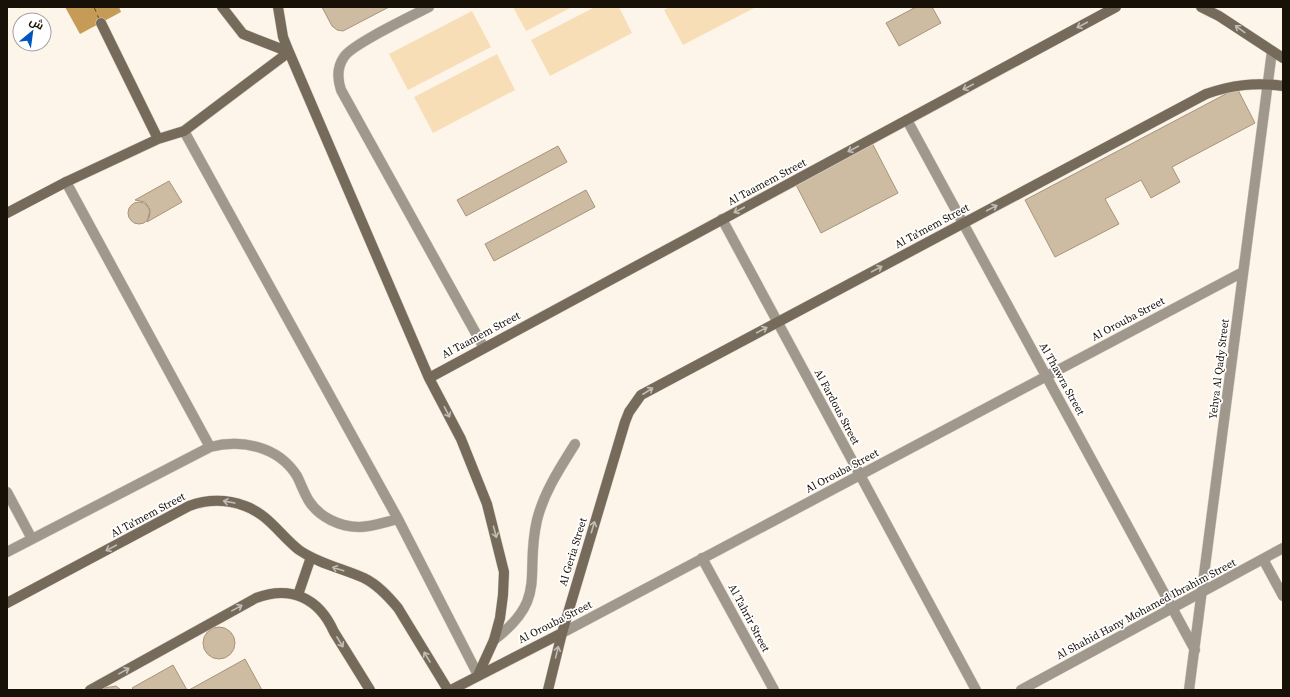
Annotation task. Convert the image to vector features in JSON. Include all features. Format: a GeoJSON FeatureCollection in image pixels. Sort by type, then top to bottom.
{"type":"FeatureCollection","features":[{"type":"Feature","properties":{"kind":"street"},"geometry":{"type":"LineString","coordinates":[[222,7],[243,34],[289,52]]}},
{"type":"Feature","properties":{"kind":"street"},"geometry":{"type":"LineString","coordinates":[[278,7],[283,36],[289,52],[429,378],[461,439],[475,471],[496,538],[504,572],[500,618],[494,640],[478,675]]}},
{"type":"Feature","properties":{"kind":"street"},"geometry":{"type":"LineString","coordinates":[[429,7],[350,50],[339,66],[338,82],[341,90],[484,348]]}},
{"type":"Feature","properties":{"kind":"street","name":"Al Taamem Street"},"geometry":{"type":"LineString","coordinates":[[429,378],[1116,7]]}},
{"type":"Feature","properties":{"kind":"street"},"geometry":{"type":"LineString","coordinates":[[1201,7],[1219,16],[1283,58]]}},
{"type":"Feature","properties":{"kind":"street"},"geometry":{"type":"LineString","coordinates":[[101,23],[158,139]]}},
{"type":"Feature","properties":{"kind":"street","name":"Yehya Al Qady Street"},"geometry":{"type":"LineString","coordinates":[[1190,690],[1272,51]]}},
{"type":"Feature","properties":{"kind":"street"},"geometry":{"type":"LineString","coordinates":[[7,213],[66,182],[158,139],[184,131],[289,52]]}},
{"type":"Feature","properties":{"kind":"street","name":"Al Ta'mem Street"},"geometry":{"type":"LineString","coordinates":[[625,422],[634,403],[650,389],[1206,94],[1236,85],[1267,84],[1283,86]]}},
{"type":"Feature","properties":{"kind":"street","name":"Al Thawra Street"},"geometry":{"type":"LineString","coordinates":[[907,120],[1195,650]]}},
{"type":"Feature","properties":{"kind":"street"},"geometry":{"type":"LineString","coordinates":[[184,131],[398,519],[478,675]]}},
{"type":"Feature","properties":{"kind":"street"},"geometry":{"type":"LineString","coordinates":[[66,182],[210,447]]}},
{"type":"Feature","properties":{"kind":"street","name":"Al Fardous Street"},"geometry":{"type":"LineString","coordinates":[[722,219],[976,690]]}},
{"type":"Feature","properties":{"kind":"street","name":"Al Orouba Street"},"geometry":{"type":"LineString","coordinates":[[451,690],[562,633],[1243,272]]}},
{"type":"Feature","properties":{"kind":"street","name":"Al Geria Street"},"geometry":{"type":"LineString","coordinates":[[548,690],[562,633],[625,422]]}},
{"type":"Feature","properties":{"kind":"street"},"geometry":{"type":"LineString","coordinates":[[7,552],[210,447],[226,443],[242,443],[258,446],[273,453],[286,463],[296,476],[310,502],[331,521],[358,527],[372,526],[398,519]]}},
{"type":"Feature","properties":{"kind":"street"},"geometry":{"type":"LineString","coordinates":[[494,640],[512,626],[526,606],[533,582],[533,546],[540,510],[549,488],[575,444]]}},
{"type":"Feature","properties":{"kind":"street"},"geometry":{"type":"LineString","coordinates":[[7,492],[32,539]]}},
{"type":"Feature","properties":{"kind":"street","name":"Al Ta'mem Street"},"geometry":{"type":"LineString","coordinates":[[7,603],[189,506],[202,501],[217,500],[232,502],[246,506],[259,513],[290,543],[311,557],[324,564],[364,579],[388,596],[398,608],[448,690]]}},
{"type":"Feature","properties":{"kind":"street","name":"Al Shahid Hany Mohamed Ibrahim Street"},"geometry":{"type":"LineString","coordinates":[[1021,690],[1283,548]]}},
{"type":"Feature","properties":{"kind":"street"},"geometry":{"type":"LineString","coordinates":[[298,595],[311,557]]}},
{"type":"Feature","properties":{"kind":"street","name":"Al Tahrir Street"},"geometry":{"type":"LineString","coordinates":[[702,558],[774,690]]}},
{"type":"Feature","properties":{"kind":"street"},"geometry":{"type":"LineString","coordinates":[[1263,559],[1283,596]]}},
{"type":"Feature","properties":{"kind":"street"},"geometry":{"type":"LineString","coordinates":[[90,690],[256,598],[277,592],[298,595],[317,605],[324,613],[370,690]]}},
{"type":"Feature","properties":{"kind":"shaded area"},"geometry":{"type":"Polygon","coordinates":[[[65,7],[119,7],[121,12],[80,34],[65,7]]]}},
{"type":"Feature","properties":{"kind":"shaded area"},"geometry":{"type":"Polygon","coordinates":[[[513,7],[572,7],[526,31],[513,7]]]}},
{"type":"Feature","properties":{"kind":"shaded area"},"geometry":{"type":"Polygon","coordinates":[[[595,7],[619,7],[632,33],[550,76],[531,40],[595,7]]]}},
{"type":"Feature","properties":{"kind":"shaded area"},"geometry":{"type":"Polygon","coordinates":[[[669,7],[756,7],[683,45],[664,10],[669,7]]]}},
{"type":"Feature","properties":{"kind":"shaded area"},"geometry":{"type":"Polygon","coordinates":[[[472,11],[491,47],[408,90],[389,54],[472,11]]]}},
{"type":"Feature","properties":{"kind":"shaded area"},"geometry":{"type":"Polygon","coordinates":[[[497,54],[515,90],[433,133],[414,97],[497,54]]]}},
{"type":"Feature","properties":{"kind":"building"},"geometry":{"type":"Polygon","coordinates":[[[322,7],[389,7],[343,31],[337,30],[332,26],[322,7]]]}},
{"type":"Feature","properties":{"kind":"building"},"geometry":{"type":"Polygon","coordinates":[[[916,7],[932,7],[941,23],[899,46],[886,23],[916,7]]]}},
{"type":"Feature","properties":{"kind":"building"},"geometry":{"type":"Polygon","coordinates":[[[1237,88],[1255,123],[1172,167],[1180,182],[1151,198],[1141,180],[1105,199],[1119,224],[1055,257],[1025,200],[1237,88]]]}},
{"type":"Feature","properties":{"kind":"building"},"geometry":{"type":"Polygon","coordinates":[[[871,141],[898,193],[821,233],[794,181],[871,141]]]}},
{"type":"Feature","properties":{"kind":"building"},"geometry":{"type":"Polygon","coordinates":[[[558,146],[567,162],[466,216],[457,200],[558,146]]]}},
{"type":"Feature","properties":{"kind":"building"},"geometry":{"type":"Polygon","coordinates":[[[169,181],[182,202],[147,222],[150,210],[145,202],[135,200],[169,181]]]}},
{"type":"Feature","properties":{"kind":"building"},"geometry":{"type":"Polygon","coordinates":[[[586,190],[595,207],[494,261],[485,244],[586,190]]]}},
{"type":"Feature","properties":{"kind":"building"},"geometry":{"type":"Polygon","coordinates":[[[139,202],[147,205],[150,213],[147,221],[139,224],[131,221],[128,213],[131,205],[139,202]]]}},
{"type":"Feature","properties":{"kind":"building"},"geometry":{"type":"Polygon","coordinates":[[[219,627],[228,630],[232,634],[235,643],[232,652],[228,656],[219,659],[210,656],[206,652],[203,643],[206,634],[210,630],[219,627]]]}},
{"type":"Feature","properties":{"kind":"building"},"geometry":{"type":"Polygon","coordinates":[[[245,659],[262,690],[189,690],[245,659]]]}},
{"type":"Feature","properties":{"kind":"building"},"geometry":{"type":"Polygon","coordinates":[[[173,665],[187,690],[134,690],[132,688],[173,665]]]}},
{"type":"Feature","properties":{"kind":"building"},"geometry":{"type":"Polygon","coordinates":[[[116,686],[121,690],[102,690],[104,688],[116,686]]]}},
{"type":"Feature","properties":{"kind":"ferry route"},"geometry":{"type":"LineString","coordinates":[[94,7],[99,19]]}}]}
